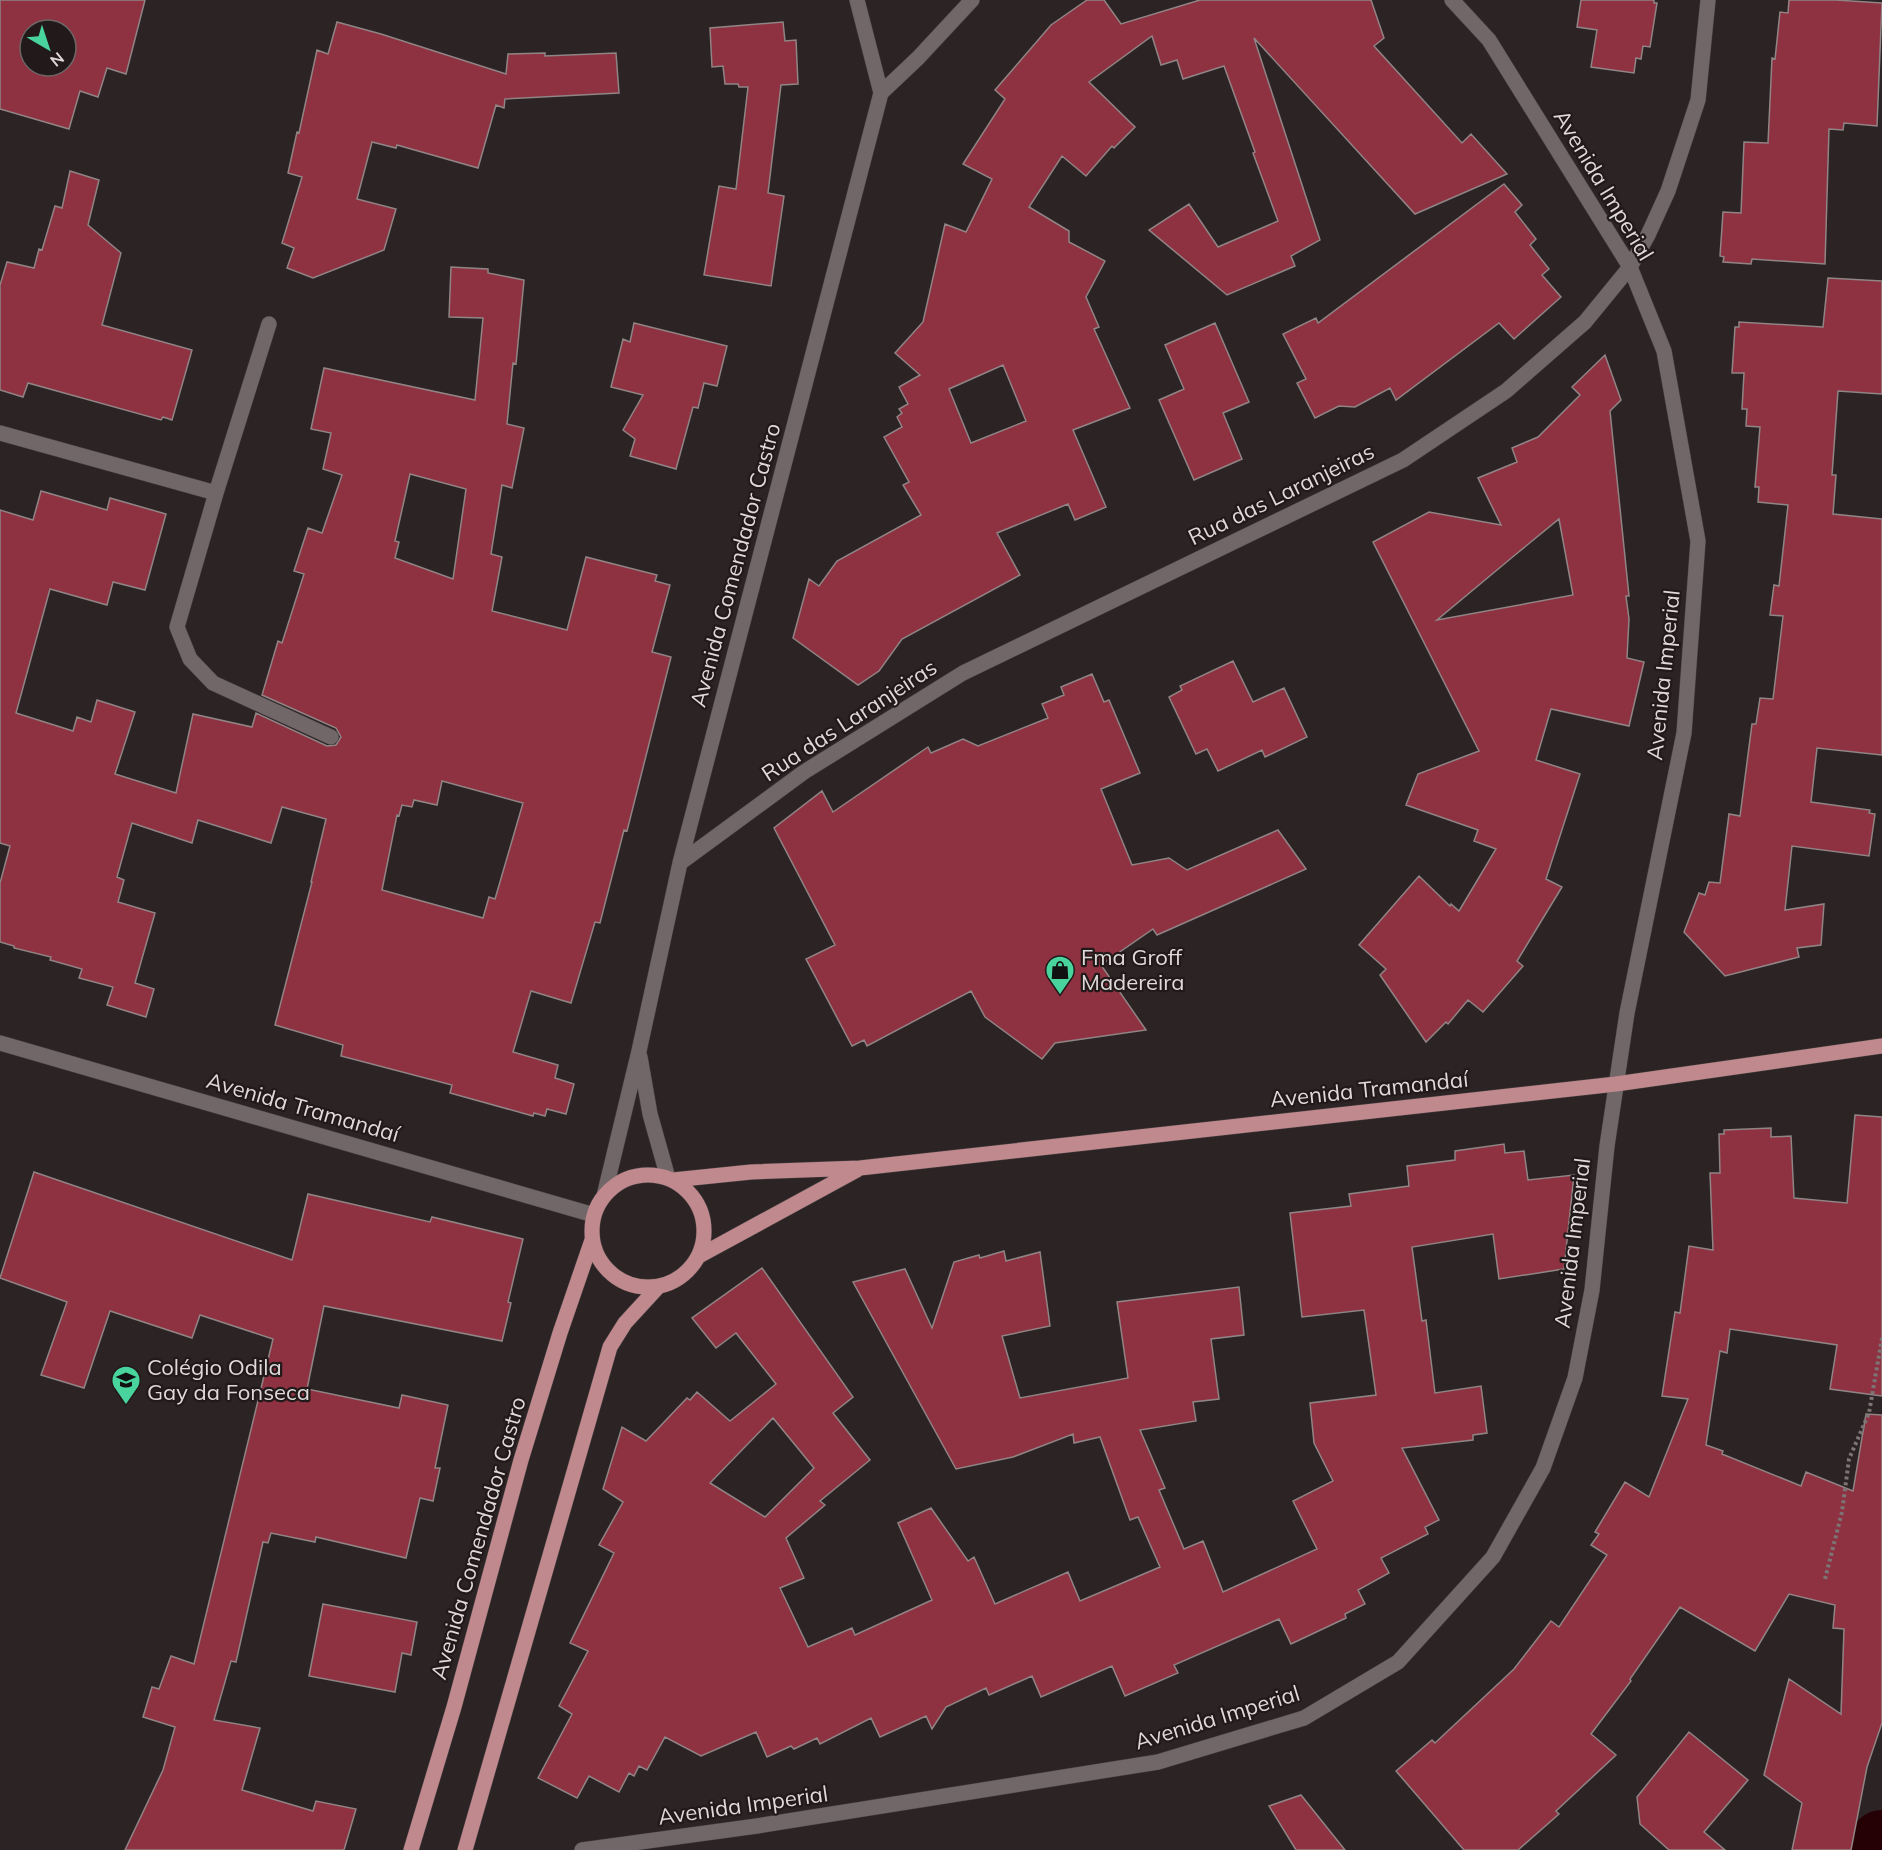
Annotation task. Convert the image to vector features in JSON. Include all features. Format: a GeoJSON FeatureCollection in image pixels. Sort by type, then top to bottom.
{"type":"FeatureCollection","features":[{"type":"Feature","properties":{"kind":"main road","name":"Avenida Tramandaí"},"geometry":{"type":"LineString","coordinates":[[670,1179],[751,1172],[860,1168],[1616,1084],[1882,1046]]}},
{"type":"Feature","properties":{"kind":"main road","name":"Avenida Tramandaí"},"geometry":{"type":"LineString","coordinates":[[699,1256],[860,1168]]}},
{"type":"Feature","properties":{"kind":"main road"},"geometry":{"type":"LineString","coordinates":[[650,1174],[670,1179],[691,1193],[702,1213],[705,1235],[699,1256],[688,1270],[675,1280],[659,1286],[637,1286],[616,1277],[600,1261],[592,1240],[594,1215],[604,1196],[617,1184],[633,1176],[650,1174]]}},
{"type":"Feature","properties":{"kind":"main road","name":"Avenida Comendador Castro"},"geometry":{"type":"LineString","coordinates":[[411,1850],[454,1707],[520,1460],[592,1240]]}},
{"type":"Feature","properties":{"kind":"main road"},"geometry":{"type":"LineString","coordinates":[[465,1850],[610,1347],[625,1323],[659,1286]]}},
{"type":"Feature","properties":{"kind":"street","name":"Avenida Comendador Castro"},"geometry":{"type":"LineString","coordinates":[[604,1196],[681,863],[882,93],[857,0]]}},
{"type":"Feature","properties":{"kind":"street"},"geometry":{"type":"LineString","coordinates":[[882,93],[972,0]]}},
{"type":"Feature","properties":{"kind":"street","name":"Avenida Imperial"},"geometry":{"type":"LineString","coordinates":[[582,1850],[757,1826],[1158,1762],[1304,1718],[1398,1662],[1493,1557],[1543,1468],[1575,1378],[1592,1290],[1606,1146],[1627,1013],[1684,733],[1698,541],[1664,351],[1630,267],[1489,40],[1452,0]]}},
{"type":"Feature","properties":{"kind":"street","name":"Rua das Laranjeiras"},"geometry":{"type":"LineString","coordinates":[[681,863],[804,772],[963,673],[1403,460],[1506,391],[1585,322],[1630,267],[1648,235],[1668,191],[1698,100],[1708,0]]}},
{"type":"Feature","properties":{"kind":"street"},"geometry":{"type":"LineString","coordinates":[[268,324],[177,627],[190,659],[213,683],[331,737]]}},
{"type":"Feature","properties":{"kind":"street"},"geometry":{"type":"LineString","coordinates":[[0,433],[216,493]]}},
{"type":"Feature","properties":{"kind":"street","name":"Avenida Tramandaí"},"geometry":{"type":"LineString","coordinates":[[0,1043],[594,1215]]}},
{"type":"Feature","properties":{"kind":"street","name":"Avenida Comendador Castro"},"geometry":{"type":"LineString","coordinates":[[639,1051],[650,1114],[670,1179]]}},
{"type":"Feature","properties":{"kind":"path"},"geometry":{"type":"LineString","coordinates":[[1826,1579],[1842,1512],[1849,1459],[1869,1413],[1882,1338]]}},
{"type":"Feature","properties":{"kind":"building"},"geometry":{"type":"Polygon","coordinates":[[[0,0],[145,0],[126,74],[107,68],[98,97],[80,91],[69,129],[0,109],[0,0]]]}},
{"type":"Feature","properties":{"kind":"building"},"geometry":{"type":"Polygon","coordinates":[[[1087,0],[1104,0],[1121,24],[1200,0],[1371,0],[1384,38],[1374,46],[1462,143],[1471,134],[1507,174],[1415,214],[1254,38],[1320,240],[1291,256],[1295,266],[1227,295],[1149,230],[1189,204],[1218,247],[1278,221],[1224,66],[1183,79],[1177,60],[1161,65],[1152,36],[1089,82],[1135,127],[1114,148],[1112,146],[1086,176],[1062,156],[1029,207],[1069,231],[1069,242],[1105,261],[1086,297],[1099,327],[1094,329],[1130,408],[1073,430],[1106,507],[1075,520],[1068,504],[997,533],[1020,575],[902,639],[879,671],[858,685],[793,638],[809,579],[819,586],[837,561],[921,515],[903,485],[909,482],[884,437],[902,427],[897,417],[902,413],[899,409],[908,404],[899,387],[920,375],[895,353],[923,322],[945,224],[966,232],[992,179],[963,164],[1005,99],[995,90],[1051,25],[1087,0]],[[1003,365],[949,389],[971,443],[1026,421],[1003,365]]]}},
{"type":"Feature","properties":{"kind":"building"},"geometry":{"type":"Polygon","coordinates":[[[1581,0],[1654,0],[1654,3],[1657,3],[1650,47],[1643,46],[1641,59],[1636,58],[1634,73],[1591,67],[1597,30],[1577,27],[1581,0]]]}},
{"type":"Feature","properties":{"kind":"building"},"geometry":{"type":"Polygon","coordinates":[[[1789,0],[1882,3],[1877,126],[1844,123],[1843,130],[1829,129],[1825,264],[1752,259],[1751,264],[1723,262],[1724,257],[1720,256],[1723,212],[1741,213],[1744,142],[1768,143],[1772,58],[1775,59],[1780,12],[1788,13],[1789,0]]]}},
{"type":"Feature","properties":{"kind":"building"},"geometry":{"type":"Polygon","coordinates":[[[337,22],[506,74],[508,54],[545,53],[545,56],[616,53],[619,93],[505,99],[504,108],[496,105],[478,168],[397,145],[396,148],[372,142],[357,199],[396,209],[384,250],[313,278],[287,268],[294,248],[282,243],[302,177],[288,173],[317,50],[328,54],[337,22]]]}},
{"type":"Feature","properties":{"kind":"building"},"geometry":{"type":"Polygon","coordinates":[[[783,22],[785,41],[796,40],[798,84],[781,85],[768,193],[784,196],[771,286],[704,275],[719,186],[736,189],[748,87],[725,84],[723,66],[712,67],[710,28],[783,22]]]}},
{"type":"Feature","properties":{"kind":"building"},"geometry":{"type":"Polygon","coordinates":[[[70,171],[99,180],[88,225],[121,253],[102,325],[192,350],[172,420],[163,417],[161,420],[28,383],[23,397],[0,390],[0,285],[7,262],[34,268],[39,249],[42,250],[55,206],[62,208],[70,171]]]}},
{"type":"Feature","properties":{"kind":"building"},"geometry":{"type":"Polygon","coordinates":[[[1504,184],[1522,205],[1515,212],[1536,239],[1530,245],[1549,269],[1542,275],[1561,297],[1514,339],[1499,323],[1396,400],[1390,388],[1355,407],[1339,406],[1315,418],[1297,383],[1306,379],[1283,334],[1316,318],[1318,323],[1504,184]]]}},
{"type":"Feature","properties":{"kind":"building"},"geometry":{"type":"Polygon","coordinates":[[[451,267],[488,269],[488,273],[524,280],[516,364],[513,363],[507,424],[524,428],[512,488],[502,485],[491,554],[502,557],[492,611],[567,630],[586,557],[657,575],[655,581],[670,585],[652,652],[671,657],[627,831],[624,830],[600,923],[595,922],[571,1003],[531,991],[513,1052],[558,1065],[555,1078],[574,1084],[566,1114],[547,1109],[545,1116],[534,1113],[533,1116],[450,1093],[452,1085],[341,1056],[343,1045],[275,1025],[326,819],[282,807],[271,843],[198,820],[192,843],[132,823],[117,877],[124,880],[118,902],[155,913],[135,983],[154,989],[146,1017],[107,1005],[113,987],[79,978],[82,969],[0,942],[0,883],[10,846],[0,843],[0,510],[33,520],[41,491],[107,510],[110,498],[166,514],[145,590],[113,582],[107,605],[50,589],[16,713],[73,731],[77,717],[91,722],[97,700],[135,712],[115,774],[176,793],[193,714],[252,727],[256,713],[327,746],[336,745],[341,737],[336,728],[262,695],[278,641],[282,643],[304,574],[294,571],[308,528],[322,533],[342,475],[323,469],[331,433],[311,429],[324,368],[475,400],[483,318],[449,317],[451,267]],[[410,474],[395,541],[399,542],[395,558],[453,579],[466,489],[410,474]],[[442,781],[437,805],[414,800],[412,807],[402,805],[399,816],[397,815],[382,890],[483,918],[489,897],[495,899],[523,803],[442,781]]]}},
{"type":"Feature","properties":{"kind":"building"},"geometry":{"type":"Polygon","coordinates":[[[1828,278],[1882,281],[1882,394],[1838,391],[1832,475],[1836,475],[1833,514],[1882,519],[1882,755],[1817,748],[1811,802],[1870,810],[1869,813],[1875,814],[1869,856],[1792,846],[1785,910],[1824,904],[1821,945],[1797,948],[1799,957],[1725,976],[1684,932],[1699,893],[1705,895],[1709,882],[1720,883],[1729,814],[1740,816],[1752,724],[1756,724],[1760,698],[1773,699],[1783,616],[1770,615],[1774,585],[1779,586],[1788,505],[1758,502],[1759,487],[1755,487],[1760,427],[1746,426],[1747,409],[1742,409],[1744,373],[1732,373],[1735,327],[1739,327],[1739,322],[1823,327],[1828,278]]]}},
{"type":"Feature","properties":{"kind":"building"},"geometry":{"type":"Polygon","coordinates":[[[634,323],[727,346],[717,386],[704,383],[698,408],[693,407],[676,469],[630,456],[635,439],[623,430],[643,395],[611,387],[623,339],[630,342],[634,323]]]}},
{"type":"Feature","properties":{"kind":"building"},"geometry":{"type":"Polygon","coordinates":[[[1215,323],[1249,402],[1223,413],[1242,459],[1194,480],[1159,400],[1184,389],[1165,345],[1215,323]]]}},
{"type":"Feature","properties":{"kind":"building"},"geometry":{"type":"Polygon","coordinates":[[[1605,355],[1621,400],[1610,411],[1629,596],[1626,596],[1629,619],[1627,658],[1644,662],[1629,726],[1551,709],[1536,760],[1580,774],[1546,879],[1562,887],[1517,961],[1523,966],[1483,1012],[1468,1000],[1448,1024],[1446,1022],[1426,1042],[1380,975],[1386,969],[1359,945],[1419,876],[1450,906],[1451,904],[1459,911],[1496,849],[1474,841],[1478,830],[1406,805],[1418,774],[1479,751],[1373,542],[1429,512],[1501,525],[1478,478],[1517,462],[1512,448],[1538,437],[1580,395],[1572,387],[1605,355]],[[1559,519],[1437,620],[1573,595],[1559,519]]]}},
{"type":"Feature","properties":{"kind":"building"},"geometry":{"type":"Polygon","coordinates":[[[1233,661],[1253,702],[1284,688],[1307,737],[1265,757],[1262,750],[1218,771],[1207,749],[1196,754],[1169,697],[1182,690],[1180,686],[1233,661]]]}},
{"type":"Feature","properties":{"kind":"building"},"geometry":{"type":"Polygon","coordinates":[[[1092,674],[1104,702],[1109,700],[1140,773],[1101,789],[1132,865],[1169,858],[1187,870],[1278,830],[1306,869],[1157,935],[1153,929],[1101,965],[1146,1030],[1055,1043],[1042,1059],[985,1017],[971,991],[867,1046],[864,1040],[852,1046],[806,959],[835,945],[774,828],[822,791],[833,812],[928,747],[931,753],[963,739],[978,746],[1048,718],[1042,704],[1064,695],[1061,687],[1092,674]]]}},
{"type":"Feature","properties":{"kind":"building"},"geometry":{"type":"Polygon","coordinates":[[[1855,1115],[1882,1117],[1882,1396],[1830,1389],[1837,1345],[1730,1329],[1727,1353],[1720,1351],[1706,1445],[1723,1451],[1722,1454],[1801,1486],[1806,1472],[1853,1491],[1866,1414],[1882,1415],[1882,1723],[1867,1767],[1851,1850],[1792,1850],[1802,1803],[1764,1775],[1789,1679],[1841,1714],[1844,1629],[1833,1628],[1835,1605],[1789,1594],[1755,1651],[1680,1607],[1630,1679],[1631,1681],[1591,1734],[1616,1755],[1556,1811],[1559,1814],[1518,1850],[1464,1850],[1396,1771],[1432,1740],[1435,1743],[1514,1669],[1551,1621],[1559,1627],[1607,1555],[1591,1545],[1599,1534],[1595,1532],[1625,1482],[1649,1497],[1688,1399],[1662,1396],[1675,1312],[1680,1313],[1689,1246],[1713,1250],[1710,1173],[1720,1173],[1719,1134],[1724,1134],[1724,1130],[1771,1128],[1771,1137],[1791,1136],[1794,1198],[1847,1203],[1855,1115]]]}},
{"type":"Feature","properties":{"kind":"building"},"geometry":{"type":"Polygon","coordinates":[[[1504,1144],[1505,1153],[1524,1151],[1528,1180],[1574,1175],[1564,1269],[1499,1279],[1493,1234],[1412,1247],[1422,1321],[1426,1320],[1435,1393],[1481,1386],[1487,1433],[1473,1435],[1473,1440],[1402,1448],[1439,1520],[1425,1527],[1428,1534],[1381,1558],[1389,1573],[1358,1590],[1365,1604],[1345,1614],[1346,1618],[1291,1644],[1279,1619],[1174,1665],[1178,1673],[1125,1696],[1112,1666],[1041,1697],[1032,1676],[989,1695],[986,1688],[946,1707],[932,1729],[926,1716],[880,1737],[871,1718],[820,1744],[817,1738],[794,1749],[791,1746],[767,1757],[756,1732],[701,1756],[665,1737],[647,1770],[639,1766],[634,1776],[629,1773],[619,1792],[589,1776],[577,1798],[538,1778],[572,1714],[559,1706],[588,1651],[570,1643],[614,1553],[599,1545],[623,1502],[603,1489],[622,1427],[646,1441],[687,1398],[690,1400],[697,1392],[730,1421],[776,1384],[736,1333],[716,1348],[692,1318],[762,1268],[853,1397],[833,1413],[870,1460],[820,1501],[825,1505],[786,1538],[804,1578],[780,1588],[808,1647],[852,1628],[855,1635],[932,1600],[898,1523],[931,1508],[968,1561],[974,1557],[995,1604],[1068,1572],[1080,1601],[1160,1567],[1138,1517],[1130,1520],[1100,1437],[1074,1443],[1073,1434],[1013,1457],[956,1469],[853,1282],[905,1269],[932,1328],[954,1262],[1004,1251],[1006,1261],[1040,1252],[1050,1326],[1002,1336],[1020,1398],[1128,1378],[1117,1302],[1239,1287],[1244,1335],[1211,1339],[1219,1399],[1193,1402],[1196,1421],[1140,1430],[1165,1488],[1159,1490],[1184,1549],[1203,1541],[1223,1592],[1317,1549],[1293,1501],[1333,1481],[1314,1443],[1310,1403],[1376,1395],[1364,1310],[1302,1317],[1290,1213],[1351,1206],[1349,1194],[1409,1186],[1407,1166],[1455,1160],[1455,1151],[1504,1144]],[[773,1418],[710,1483],[765,1517],[814,1468],[773,1418]]]}},
{"type":"Feature","properties":{"kind":"building"},"geometry":{"type":"Polygon","coordinates":[[[34,1172],[292,1260],[308,1194],[430,1222],[432,1217],[523,1239],[508,1302],[511,1303],[502,1341],[324,1306],[307,1389],[399,1408],[402,1395],[448,1405],[435,1468],[440,1468],[433,1501],[420,1498],[406,1558],[316,1537],[315,1542],[271,1533],[268,1543],[263,1542],[236,1662],[231,1661],[214,1720],[260,1728],[242,1790],[313,1811],[316,1801],[356,1809],[344,1850],[125,1850],[163,1770],[175,1727],[143,1717],[152,1687],[159,1689],[171,1656],[194,1664],[273,1339],[200,1315],[192,1338],[110,1311],[84,1388],[41,1375],[67,1302],[0,1278],[34,1172]]]}},
{"type":"Feature","properties":{"kind":"building"},"geometry":{"type":"Polygon","coordinates":[[[323,1604],[417,1622],[411,1655],[402,1653],[395,1692],[309,1676],[323,1604]]]}},
{"type":"Feature","properties":{"kind":"building"},"geometry":{"type":"Polygon","coordinates":[[[1689,1732],[1748,1780],[1704,1832],[1725,1850],[1669,1850],[1640,1824],[1637,1797],[1689,1732]]]}},
{"type":"Feature","properties":{"kind":"building"},"geometry":{"type":"Polygon","coordinates":[[[1301,1795],[1345,1850],[1296,1850],[1269,1806],[1301,1795]]]}},
{"type":"Feature","properties":{"kind":"waterway"},"geometry":{"type":"LineString","coordinates":[[1879,1850],[1882,1843]]}},
{"type":"Feature","properties":{"kind":"place","name":"Fma Groff Madereira"},"geometry":{"type":"Point","coordinates":[1060,996]}},
{"type":"Feature","properties":{"kind":"place","name":"Colégio Odila Gay da Fonseca"},"geometry":{"type":"Point","coordinates":[126,1406]}}]}
